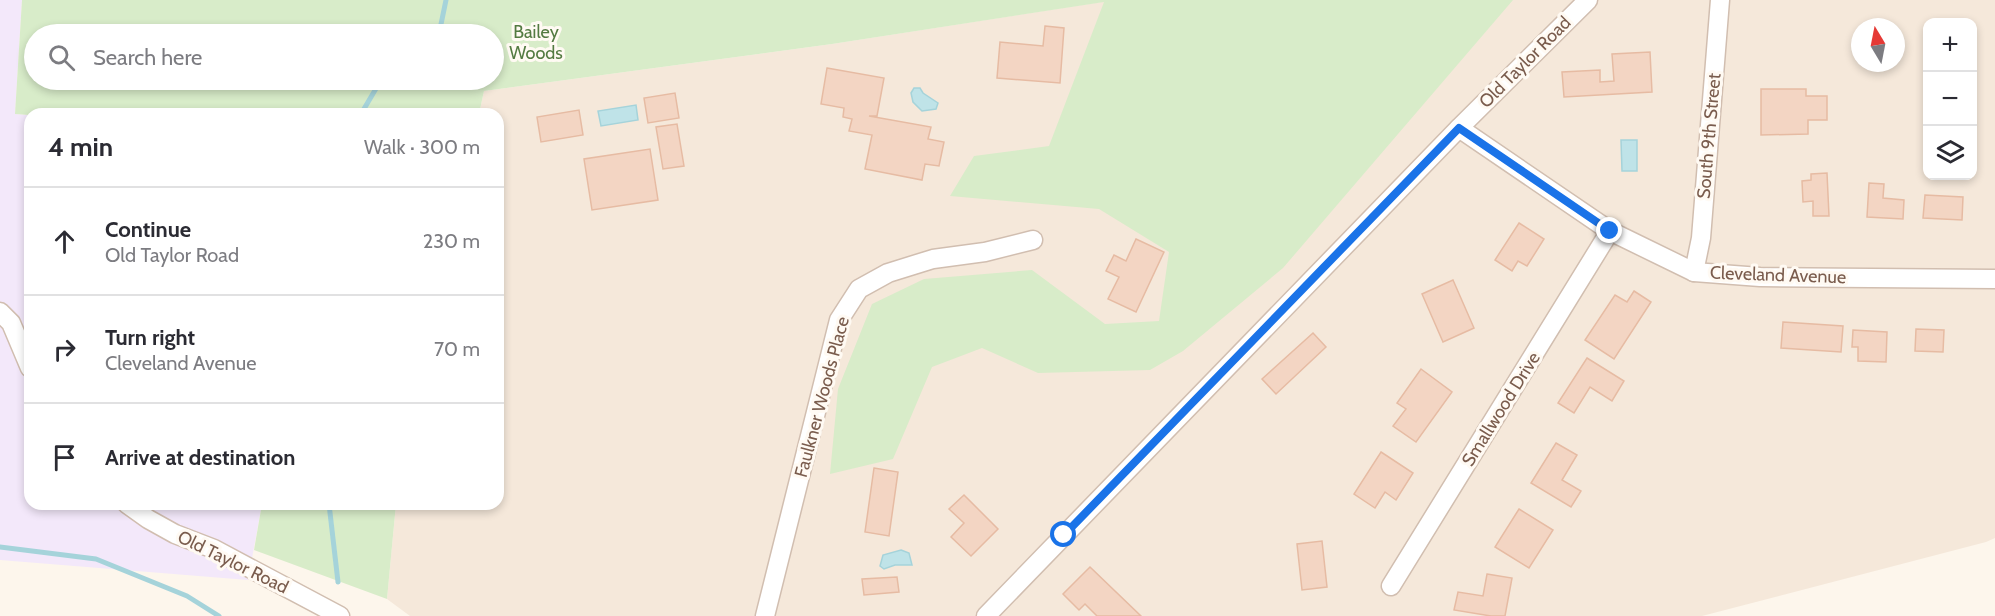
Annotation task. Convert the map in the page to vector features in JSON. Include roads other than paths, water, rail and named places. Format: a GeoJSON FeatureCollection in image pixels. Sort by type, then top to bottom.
{"type":"FeatureCollection","features":[{"type":"Feature","properties":{"kind":"street","name":"Old Taylor Road"},"geometry":{"type":"LineString","coordinates":[[986,616],[1459,128],[1588,0]]}},
{"type":"Feature","properties":{"kind":"street","name":"South 9th Street"},"geometry":{"type":"LineString","coordinates":[[1694,272],[1701,238],[1720,0]]}},
{"type":"Feature","properties":{"kind":"street","name":"Cleveland Avenue"},"geometry":{"type":"LineString","coordinates":[[1459,128],[1610,231],[1694,272],[1760,277],[1995,279]]}},
{"type":"Feature","properties":{"kind":"street","name":"Smallwood Drive"},"geometry":{"type":"LineString","coordinates":[[1391,586],[1610,231]]}},
{"type":"Feature","properties":{"kind":"street","name":"Faulkner Woods Place"},"geometry":{"type":"LineString","coordinates":[[765,616],[839,320],[859,289],[888,273],[933,259],[985,252],[1033,240]]}},
{"type":"Feature","properties":{"kind":"street"},"geometry":{"type":"LineString","coordinates":[[0,312],[11,323],[24,354]]}},
{"type":"Feature","properties":{"kind":"street","name":"Old Taylor Road"},"geometry":{"type":"LineString","coordinates":[[135,510],[166,529],[214,549],[340,616]]}},
{"type":"Feature","properties":{"kind":"water"},"geometry":{"type":"Polygon","coordinates":[[[914,88],[920,88],[923,93],[938,103],[936,109],[922,111],[913,102],[911,93],[914,88]]]}},
{"type":"Feature","properties":{"kind":"water"},"geometry":{"type":"Polygon","coordinates":[[[636,105],[638,120],[601,126],[598,111],[636,105]]]}},
{"type":"Feature","properties":{"kind":"water"},"geometry":{"type":"Polygon","coordinates":[[[1621,140],[1637,140],[1637,171],[1622,171],[1621,140]]]}},
{"type":"Feature","properties":{"kind":"water"},"geometry":{"type":"Polygon","coordinates":[[[901,550],[909,553],[912,565],[895,565],[884,569],[880,566],[883,555],[901,550]]]}},
{"type":"Feature","properties":{"kind":"waterway"},"geometry":{"type":"LineString","coordinates":[[441,24],[446,0]]}},
{"type":"Feature","properties":{"kind":"waterway"},"geometry":{"type":"LineString","coordinates":[[365,108],[375,90]]}},
{"type":"Feature","properties":{"kind":"waterway"},"geometry":{"type":"LineString","coordinates":[[330,510],[338,582]]}},
{"type":"Feature","properties":{"kind":"waterway"},"geometry":{"type":"LineString","coordinates":[[0,547],[96,559],[187,596],[219,616]]}},
{"type":"Feature","properties":{"kind":"park label","name":"Bailey Woods"},"geometry":{"type":"Point","coordinates":[536,42]}}]}
